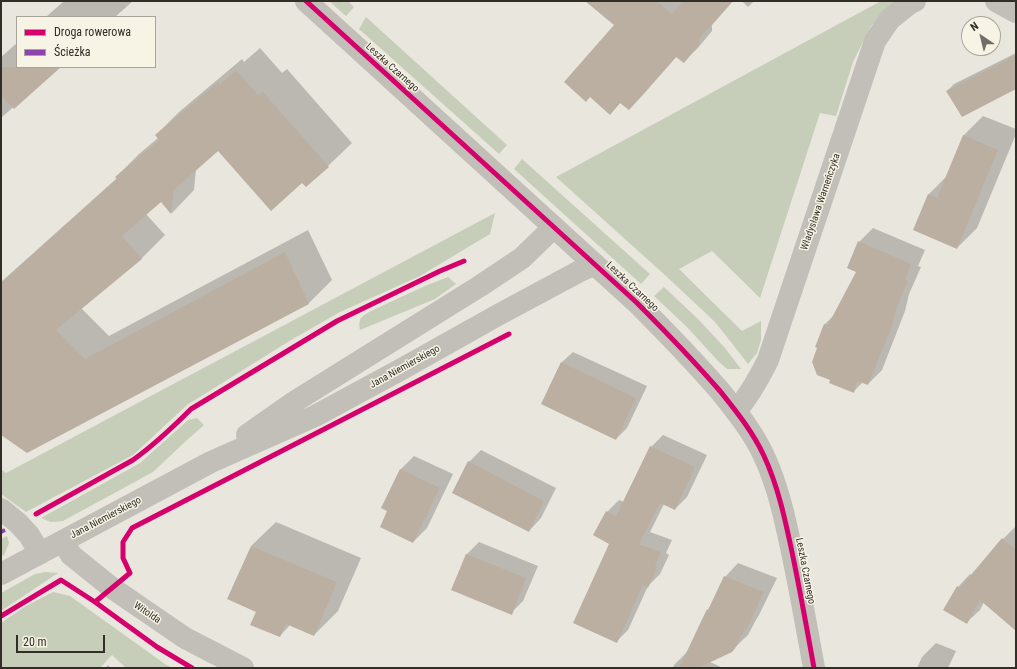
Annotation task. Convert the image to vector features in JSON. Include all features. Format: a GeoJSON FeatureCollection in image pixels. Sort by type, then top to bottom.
{"type":"FeatureCollection","features":[{"type":"Feature","properties":{"kind":"street","name":"Leszka Czarnego"},"geometry":{"type":"LineString","coordinates":[[306,1],[636,302],[678,344],[736,411],[751,432],[764,455],[776,486],[784,514],[799,583],[814,668]]}},
{"type":"Feature","properties":{"kind":"street","name":"Władysława Warneńczyka"},"geometry":{"type":"LineString","coordinates":[[736,411],[750,392],[768,360],[875,41],[890,19],[908,4],[915,1]]}},
{"type":"Feature","properties":{"kind":"street"},"geometry":{"type":"LineString","coordinates":[[996,1],[1016,12]]}},
{"type":"Feature","properties":{"kind":"street","name":"Jana Niemierskiego"},"geometry":{"type":"LineString","coordinates":[[211,462],[294,402],[522,258],[554,227]]}},
{"type":"Feature","properties":{"kind":"street","name":"Jana Niemierskiego"},"geometry":{"type":"LineString","coordinates":[[1,574],[211,462],[315,416],[498,315],[595,264]]}},
{"type":"Feature","properties":{"kind":"street"},"geometry":{"type":"LineString","coordinates":[[1,510],[18,523],[29,535],[40,554]]}},
{"type":"Feature","properties":{"kind":"street","name":"Witolda"},"geometry":{"type":"LineString","coordinates":[[63,541],[71,555],[112,588],[185,638],[243,668]]}},
{"type":"Feature","properties":{"kind":"green space"},"geometry":{"type":"Polygon","coordinates":[[[329,1],[348,1],[354,7],[346,16],[329,1]]]}},
{"type":"Feature","properties":{"kind":"green space"},"geometry":{"type":"Polygon","coordinates":[[[881,1],[902,1],[890,8],[871,26],[853,62],[836,116],[820,113],[760,298],[712,251],[679,269],[742,331],[761,321],[761,340],[757,353],[748,364],[715,322],[556,177],[881,1]]]}},
{"type":"Feature","properties":{"kind":"green space"},"geometry":{"type":"Polygon","coordinates":[[[366,17],[507,145],[499,154],[359,29],[366,17]]]}},
{"type":"Feature","properties":{"kind":"green space"},"geometry":{"type":"Polygon","coordinates":[[[522,159],[650,274],[641,284],[514,169],[522,159]]]}},
{"type":"Feature","properties":{"kind":"green space"},"geometry":{"type":"Polygon","coordinates":[[[495,213],[490,234],[420,276],[340,312],[291,340],[187,405],[133,455],[26,512],[1,494],[1,469],[6,473],[495,213]]]}},
{"type":"Feature","properties":{"kind":"green space"},"geometry":{"type":"Polygon","coordinates":[[[448,277],[456,284],[435,299],[360,330],[359,323],[361,318],[371,311],[448,277]]]}},
{"type":"Feature","properties":{"kind":"green space"},"geometry":{"type":"Polygon","coordinates":[[[664,287],[698,319],[725,348],[741,369],[727,369],[686,326],[654,296],[664,287]]]}},
{"type":"Feature","properties":{"kind":"green space"},"geometry":{"type":"Polygon","coordinates":[[[197,418],[204,425],[153,472],[63,521],[51,522],[41,518],[140,463],[188,420],[197,418]]]}},
{"type":"Feature","properties":{"kind":"green space"},"geometry":{"type":"Polygon","coordinates":[[[7,536],[9,543],[4,555],[1,556],[1,539],[7,536]]]}},
{"type":"Feature","properties":{"kind":"green space"},"geometry":{"type":"Polygon","coordinates":[[[45,572],[58,573],[1,611],[1,593],[35,574],[45,572]]]}},
{"type":"Feature","properties":{"kind":"green space"},"geometry":{"type":"Polygon","coordinates":[[[53,592],[70,596],[165,664],[173,668],[126,668],[112,655],[100,668],[1,668],[1,623],[26,606],[53,592]]]}},
{"type":"Feature","properties":{"kind":"building"},"geometry":{"type":"Polygon","coordinates":[[[585,1],[657,1],[672,14],[683,1],[733,1],[699,39],[699,45],[684,63],[676,57],[629,110],[620,103],[610,115],[590,97],[586,102],[564,82],[614,25],[585,1]]]}},
{"type":"Feature","properties":{"kind":"building"},"geometry":{"type":"Polygon","coordinates":[[[1016,55],[1016,89],[962,117],[946,91],[1016,55]]]}},
{"type":"Feature","properties":{"kind":"building"},"geometry":{"type":"Polygon","coordinates":[[[1,67],[60,68],[14,109],[1,95],[1,67]]]}},
{"type":"Feature","properties":{"kind":"building"},"geometry":{"type":"Polygon","coordinates":[[[236,70],[258,95],[263,92],[329,167],[306,187],[302,183],[271,211],[218,151],[174,190],[171,214],[161,202],[122,236],[142,259],[56,330],[85,359],[285,252],[309,304],[27,453],[1,435],[1,283],[117,179],[115,177],[159,140],[155,135],[218,82],[220,84],[236,70]]]}},
{"type":"Feature","properties":{"kind":"building"},"geometry":{"type":"Polygon","coordinates":[[[963,135],[998,150],[957,249],[913,230],[928,194],[937,198],[963,135]]]}},
{"type":"Feature","properties":{"kind":"building"},"geometry":{"type":"Polygon","coordinates":[[[858,241],[911,264],[905,280],[908,281],[896,309],[892,326],[868,385],[857,381],[854,393],[829,383],[830,380],[817,375],[812,362],[817,348],[815,347],[824,324],[828,325],[856,272],[847,268],[858,241]]]}},
{"type":"Feature","properties":{"kind":"building"},"geometry":{"type":"Polygon","coordinates":[[[561,362],[636,398],[616,440],[541,404],[561,362]]]}},
{"type":"Feature","properties":{"kind":"building"},"geometry":{"type":"Polygon","coordinates":[[[650,446],[695,467],[675,510],[660,503],[639,544],[661,552],[655,566],[657,567],[648,588],[643,585],[617,643],[573,623],[609,544],[593,535],[606,511],[616,516],[650,446]]]}},
{"type":"Feature","properties":{"kind":"building"},"geometry":{"type":"Polygon","coordinates":[[[468,461],[544,501],[529,532],[452,493],[468,461]]]}},
{"type":"Feature","properties":{"kind":"building"},"geometry":{"type":"Polygon","coordinates":[[[400,469],[440,488],[413,543],[380,527],[387,511],[381,508],[400,469]]]}},
{"type":"Feature","properties":{"kind":"building"},"geometry":{"type":"Polygon","coordinates":[[[1002,538],[1016,550],[1016,631],[980,600],[967,624],[943,610],[957,586],[960,588],[1002,538]]]}},
{"type":"Feature","properties":{"kind":"building"},"geometry":{"type":"Polygon","coordinates":[[[251,546],[337,582],[314,636],[286,624],[280,637],[250,625],[256,612],[227,599],[251,546]]]}},
{"type":"Feature","properties":{"kind":"building"},"geometry":{"type":"Polygon","coordinates":[[[466,554],[526,578],[512,615],[451,590],[466,554]]]}},
{"type":"Feature","properties":{"kind":"building"},"geometry":{"type":"Polygon","coordinates":[[[724,576],[764,592],[746,630],[745,629],[732,652],[698,668],[679,668],[707,609],[708,610],[724,576]]]}},
{"type":"Feature","properties":{"kind":"marked path"},"geometry":{"type":"LineString","coordinates":[[1,532],[5,530]]}},
{"type":"Feature","properties":{"kind":"cycle path"},"geometry":{"type":"LineString","coordinates":[[306,1],[636,302],[700,368],[738,414],[760,447],[777,491],[784,515],[801,595],[814,668]]}},
{"type":"Feature","properties":{"kind":"cycle path"},"geometry":{"type":"LineString","coordinates":[[36,514],[133,460],[163,436],[191,409],[337,321],[440,271],[464,261]]}},
{"type":"Feature","properties":{"kind":"cycle path"},"geometry":{"type":"LineString","coordinates":[[1,616],[61,580],[95,602],[130,573],[123,558],[123,542],[132,528],[509,334]]}},
{"type":"Feature","properties":{"kind":"cycle path"},"geometry":{"type":"LineString","coordinates":[[95,602],[157,647],[192,668]]}}]}
